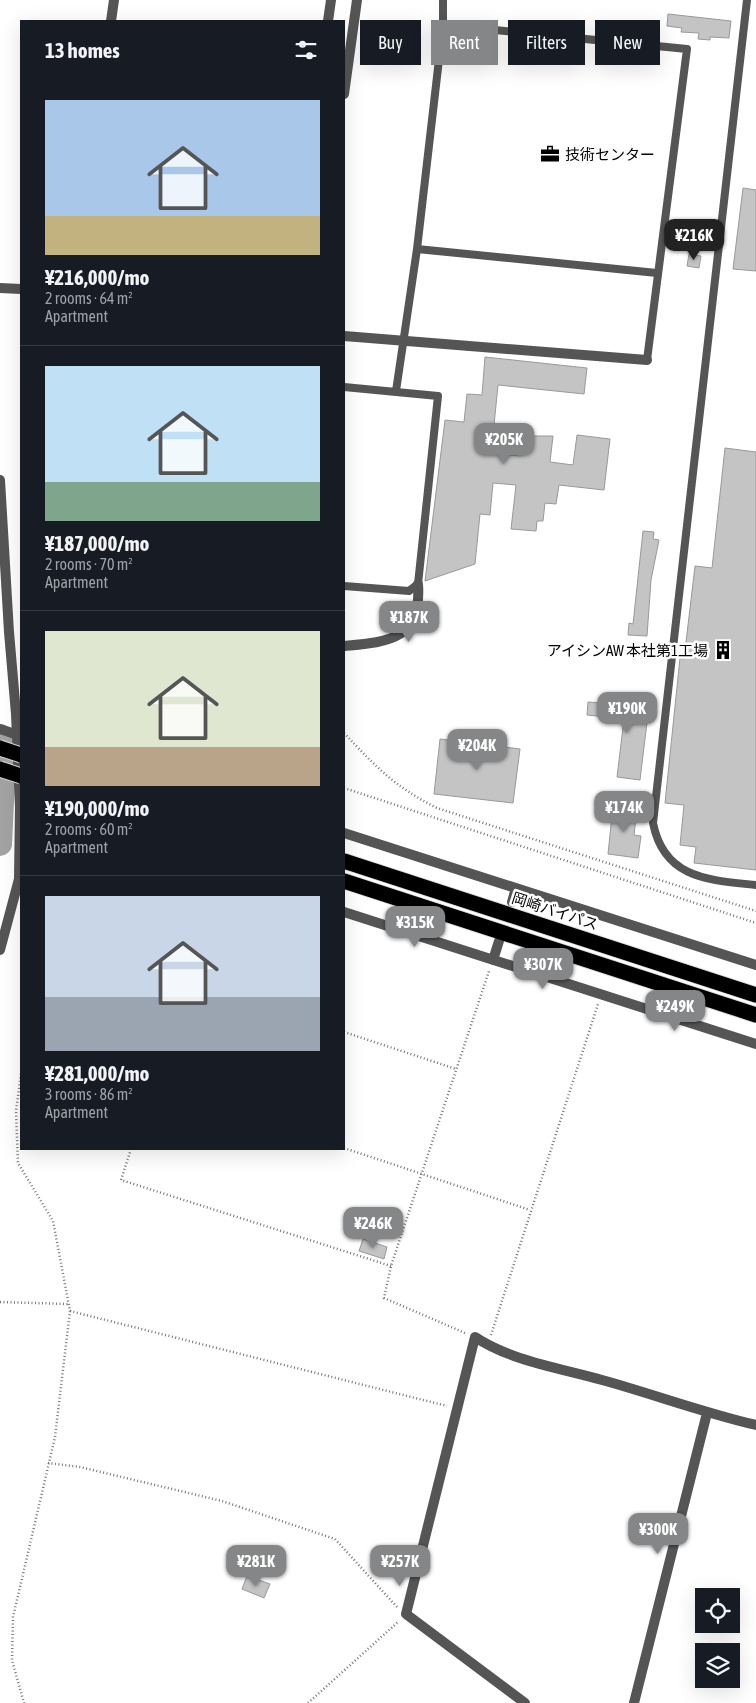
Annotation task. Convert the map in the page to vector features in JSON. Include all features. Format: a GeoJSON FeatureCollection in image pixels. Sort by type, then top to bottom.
{"type":"FeatureCollection","features":[{"type":"Feature","properties":{"kind":"highway"},"geometry":{"type":"LineString","coordinates":[[0,748],[20,755]]}},
{"type":"Feature","properties":{"kind":"highway"},"geometry":{"type":"LineString","coordinates":[[0,769],[20,776]]}},
{"type":"Feature","properties":{"kind":"highway","name":"岡崎バイパス"},"geometry":{"type":"LineString","coordinates":[[345,861],[756,994]]}},
{"type":"Feature","properties":{"kind":"highway"},"geometry":{"type":"LineString","coordinates":[[345,881],[756,1015]]}},
{"type":"Feature","properties":{"kind":"street"},"geometry":{"type":"LineString","coordinates":[[111,20],[114,0]]}},
{"type":"Feature","properties":{"kind":"street"},"geometry":{"type":"LineString","coordinates":[[328,20],[331,0]]}},
{"type":"Feature","properties":{"kind":"street"},"geometry":{"type":"LineString","coordinates":[[345,87],[357,0]]}},
{"type":"Feature","properties":{"kind":"street"},"geometry":{"type":"LineString","coordinates":[[0,288],[20,289]]}},
{"type":"Feature","properties":{"kind":"street"},"geometry":{"type":"LineString","coordinates":[[345,336],[647,360]]}},
{"type":"Feature","properties":{"kind":"street"},"geometry":{"type":"LineString","coordinates":[[0,480],[9,632],[19,715],[20,808],[19,879],[0,950]]}},
{"type":"Feature","properties":{"kind":"street"},"geometry":{"type":"LineString","coordinates":[[345,646],[392,640],[406,629],[417,614],[420,600],[418,584]]}},
{"type":"Feature","properties":{"kind":"street"},"geometry":{"type":"LineString","coordinates":[[0,729],[20,736]]}},
{"type":"Feature","properties":{"kind":"street"},"geometry":{"type":"LineString","coordinates":[[345,833],[756,965]]}},
{"type":"Feature","properties":{"kind":"street"},"geometry":{"type":"LineString","coordinates":[[512,902],[516,888]]}},
{"type":"Feature","properties":{"kind":"street"},"geometry":{"type":"LineString","coordinates":[[345,912],[756,1044]]}},
{"type":"Feature","properties":{"kind":"street"},"geometry":{"type":"LineString","coordinates":[[493,960],[499,941]]}},
{"type":"Feature","properties":{"kind":"street"},"geometry":{"type":"LineString","coordinates":[[525,1703],[406,1614],[475,1337],[487,1346],[674,1400],[707,1413],[756,1425]]}},
{"type":"Feature","properties":{"kind":"street"},"geometry":{"type":"LineString","coordinates":[[634,1703],[707,1413]]}},
{"type":"Feature","properties":{"kind":"lane"},"geometry":{"type":"LineString","coordinates":[[443,0],[443,20]]}},
{"type":"Feature","properties":{"kind":"lane"},"geometry":{"type":"LineString","coordinates":[[747,0],[654,823],[656,835],[667,856],[690,874],[703,878],[756,885]]}},
{"type":"Feature","properties":{"kind":"lane"},"geometry":{"type":"LineString","coordinates":[[498,31],[687,49],[647,360]]}},
{"type":"Feature","properties":{"kind":"lane"},"geometry":{"type":"LineString","coordinates":[[396,391],[416,249],[438,65]]}},
{"type":"Feature","properties":{"kind":"lane"},"geometry":{"type":"LineString","coordinates":[[416,249],[657,273]]}},
{"type":"Feature","properties":{"kind":"lane"},"geometry":{"type":"LineString","coordinates":[[345,387],[438,396],[418,584],[409,592],[345,586]]}},
{"type":"Feature","properties":{"kind":"path"},"geometry":{"type":"LineString","coordinates":[[345,735],[390,780],[413,796],[437,808],[756,911]]}},
{"type":"Feature","properties":{"kind":"path"},"geometry":{"type":"LineString","coordinates":[[345,788],[756,923]]}},
{"type":"Feature","properties":{"kind":"path"},"geometry":{"type":"LineString","coordinates":[[475,1337],[384,1298],[391,1266],[493,960]]}},
{"type":"Feature","properties":{"kind":"path"},"geometry":{"type":"LineString","coordinates":[[487,1346],[601,995]]}},
{"type":"Feature","properties":{"kind":"path"},"geometry":{"type":"LineString","coordinates":[[345,1032],[456,1069]]}},
{"type":"Feature","properties":{"kind":"path"},"geometry":{"type":"LineString","coordinates":[[20,1081],[16,1111],[18,1163],[53,1221],[70,1311],[55,1437],[13,1617],[12,1660],[24,1703]]}},
{"type":"Feature","properties":{"kind":"path"},"geometry":{"type":"LineString","coordinates":[[345,1148],[530,1210]]}},
{"type":"Feature","properties":{"kind":"path"},"geometry":{"type":"LineString","coordinates":[[131,1150],[121,1180],[391,1266]]}},
{"type":"Feature","properties":{"kind":"path"},"geometry":{"type":"LineString","coordinates":[[0,1302],[68,1304]]}},
{"type":"Feature","properties":{"kind":"path"},"geometry":{"type":"LineString","coordinates":[[70,1311],[458,1409]]}},
{"type":"Feature","properties":{"kind":"path"},"geometry":{"type":"LineString","coordinates":[[48,1463],[80,1468],[222,1501],[334,1539],[387,1598],[406,1614],[308,1703]]}},
{"type":"Feature","properties":{"kind":"building"},"geometry":{"type":"Polygon","coordinates":[[[668,14],[731,21],[729,38],[710,37],[710,40],[698,39],[699,33],[681,32],[682,28],[667,26],[668,14]]]}},
{"type":"Feature","properties":{"kind":"building"},"geometry":{"type":"Polygon","coordinates":[[[743,188],[756,190],[756,271],[733,269],[743,188]]]}},
{"type":"Feature","properties":{"kind":"building"},"geometry":{"type":"Polygon","coordinates":[[[689,227],[701,229],[698,249],[686,247],[689,227]]]}},
{"type":"Feature","properties":{"kind":"building"},"geometry":{"type":"Polygon","coordinates":[[[689,254],[701,256],[699,268],[687,266],[689,254]]]}},
{"type":"Feature","properties":{"kind":"building"},"geometry":{"type":"Polygon","coordinates":[[[485,357],[587,368],[584,394],[498,385],[494,425],[499,425],[496,454],[521,456],[523,436],[553,436],[550,462],[573,465],[577,435],[610,439],[604,490],[559,485],[556,504],[545,503],[543,521],[537,521],[536,531],[511,529],[516,485],[493,483],[490,515],[480,514],[475,564],[425,581],[445,420],[464,422],[467,394],[482,395],[485,357]]]}},
{"type":"Feature","properties":{"kind":"building","name":"アイシンAW 本社第1工場"},"geometry":{"type":"Polygon","coordinates":[[[725,448],[756,452],[756,870],[694,863],[696,847],[680,845],[684,805],[665,803],[680,658],[684,659],[695,566],[712,568],[725,448]]]}},
{"type":"Feature","properties":{"kind":"building"},"geometry":{"type":"Polygon","coordinates":[[[643,531],[654,532],[653,539],[659,540],[651,580],[647,636],[628,635],[629,623],[633,624],[643,531]]]}},
{"type":"Feature","properties":{"kind":"building"},"geometry":{"type":"Polygon","coordinates":[[[601,701],[649,706],[640,780],[617,777],[624,719],[587,715],[588,702],[601,703],[601,701]]]}},
{"type":"Feature","properties":{"kind":"building"},"geometry":{"type":"Polygon","coordinates":[[[440,739],[520,749],[513,803],[434,794],[440,739]]]}},
{"type":"Feature","properties":{"kind":"building"},"geometry":{"type":"Polygon","coordinates":[[[613,806],[637,809],[634,835],[641,836],[638,858],[608,854],[613,806]]]}},
{"type":"Feature","properties":{"kind":"building"},"geometry":{"type":"Polygon","coordinates":[[[363,1239],[387,1247],[384,1259],[359,1251],[363,1239]]]}},
{"type":"Feature","properties":{"kind":"building"},"geometry":{"type":"Polygon","coordinates":[[[247,1576],[270,1584],[264,1598],[242,1589],[247,1576]]]}},
{"type":"Feature","properties":{"kind":"waterway"},"geometry":{"type":"LineString","coordinates":[[0,736],[3,780],[0,844]]}},
{"type":"Feature","properties":{"kind":"place","name":"技術センター"},"geometry":{"type":"Point","coordinates":[550,154]}},
{"type":"Feature","properties":{"kind":"place","name":"アイシンAW 本社第1工場"},"geometry":{"type":"Point","coordinates":[723,650]}}]}
